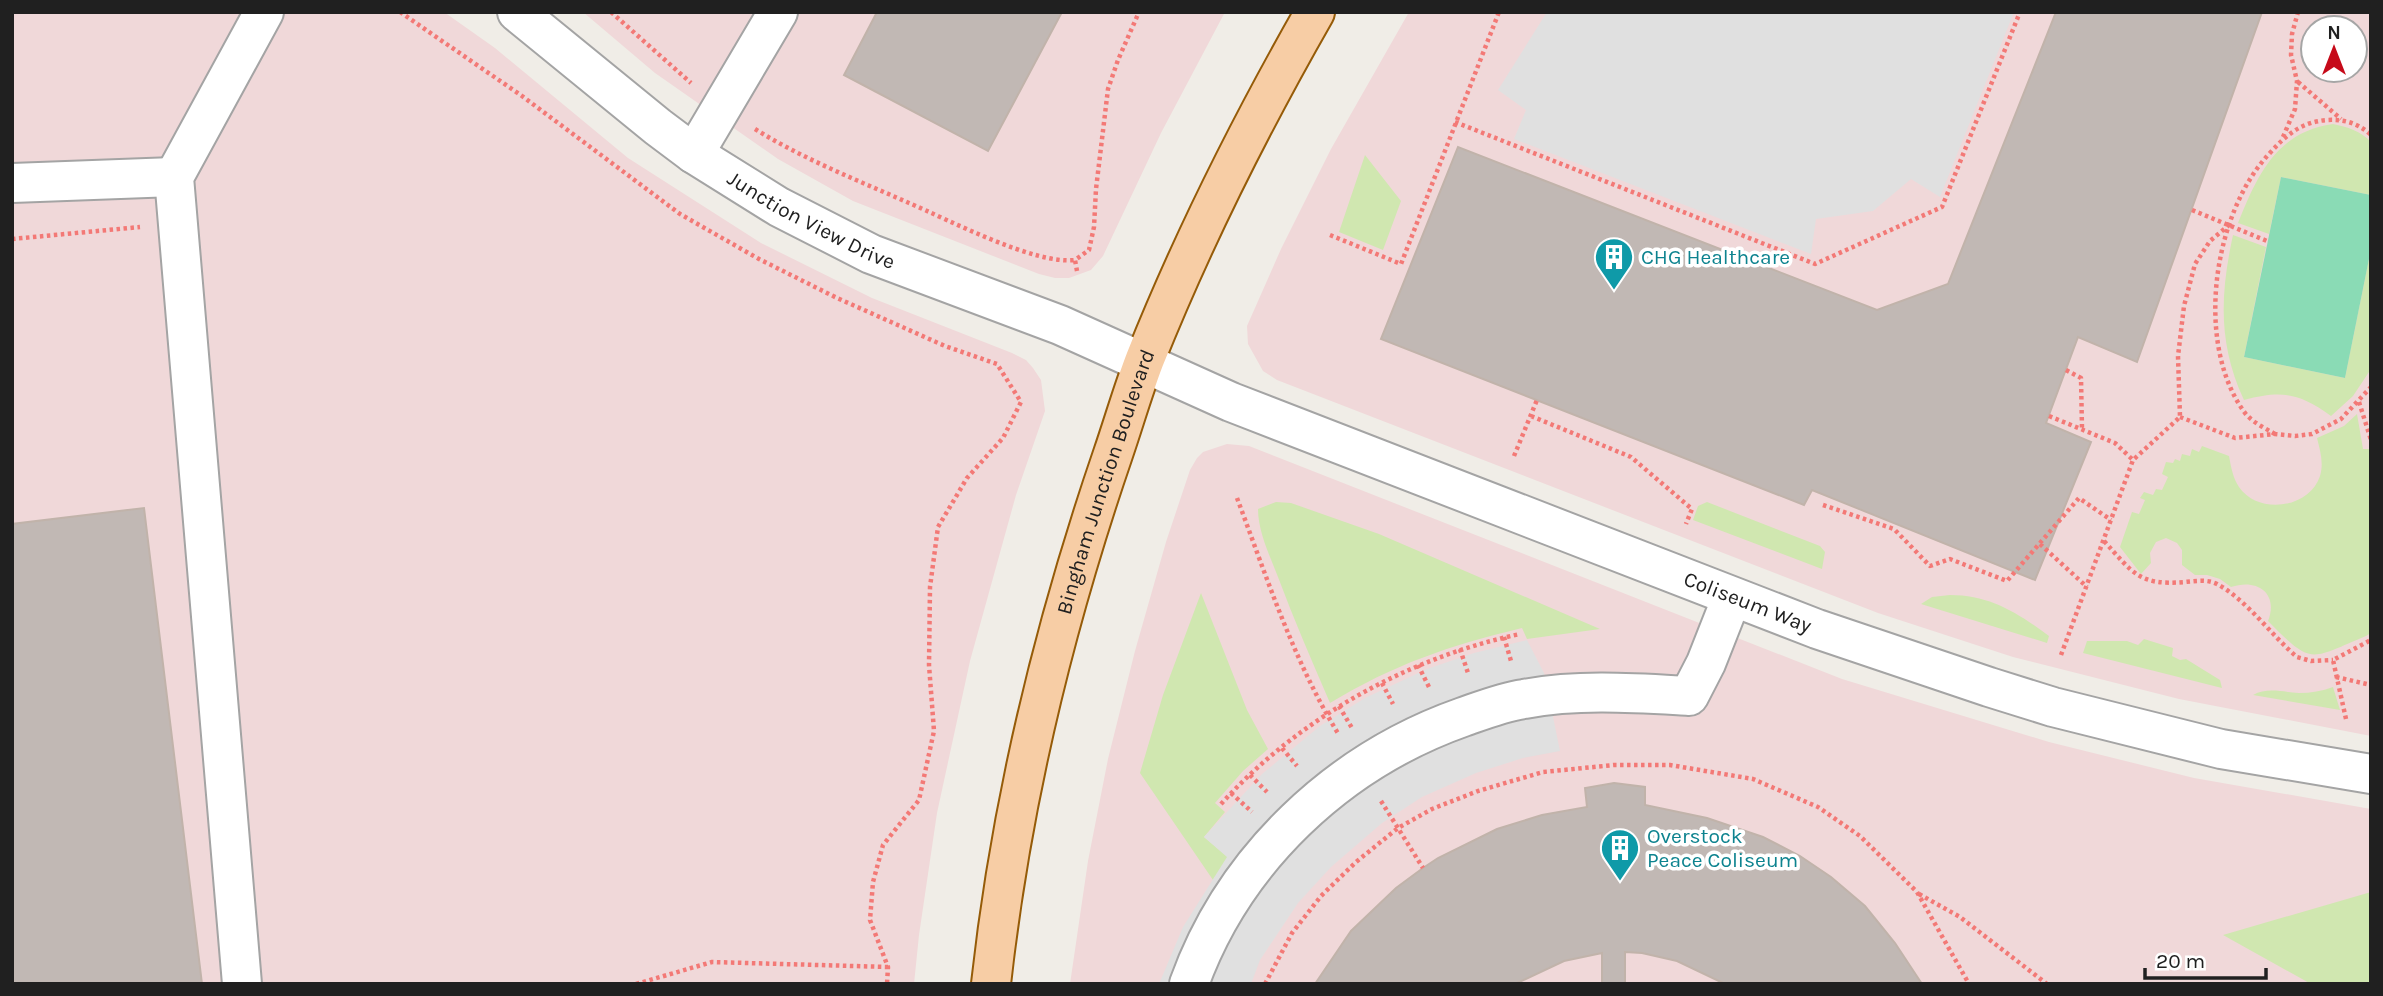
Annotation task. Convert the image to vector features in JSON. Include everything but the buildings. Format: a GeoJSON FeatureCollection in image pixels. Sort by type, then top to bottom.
{"type":"FeatureCollection","features":[{"type":"Feature","properties":{"kind":"main road","name":"Bingham Junction Boulevard"},"geometry":{"type":"LineString","coordinates":[[991,984],[1010,850],[1044,685],[1094,510],[1144,362],[1228,173],[1315,12]]}},
{"type":"Feature","properties":{"kind":"street"},"geometry":{"type":"LineString","coordinates":[[242,984],[174,177],[264,12]]}},
{"type":"Feature","properties":{"kind":"street","name":"Junction View Drive"},"geometry":{"type":"LineString","coordinates":[[517,12],[694,154],[779,207],[871,254],[1060,325],[1144,362]]}},
{"type":"Feature","properties":{"kind":"street"},"geometry":{"type":"LineString","coordinates":[[694,154],[778,12]]}},
{"type":"Feature","properties":{"kind":"street"},"geometry":{"type":"LineString","coordinates":[[12,183],[174,177]]}},
{"type":"Feature","properties":{"kind":"street","name":"Coliseum Way"},"geometry":{"type":"LineString","coordinates":[[1144,362],[1231,402],[1817,629],[2053,707],[2221,749],[2371,774]]}},
{"type":"Feature","properties":{"kind":"street"},"geometry":{"type":"LineString","coordinates":[[1189,984],[1206,940],[1239,885],[1259,859],[1295,820],[1360,769],[1426,731],[1523,699],[1577,693],[1626,692],[1689,696],[1706,663],[1732,597]]}},
{"type":"Feature","properties":{"kind":"path"},"geometry":{"type":"LineString","coordinates":[[400,12],[522,96],[680,214],[759,259],[837,298],[945,346],[997,364],[1021,402],[1003,438],[967,478],[938,527],[930,587],[929,665],[934,731],[919,800],[883,845],[873,882],[870,920],[888,967],[887,984]]}},
{"type":"Feature","properties":{"kind":"path"},"geometry":{"type":"LineString","coordinates":[[611,12],[685,79],[758,131],[811,159],[1001,243],[1063,262],[1075,261],[1088,250],[1094,226],[1108,89],[1139,12]]}},
{"type":"Feature","properties":{"kind":"path"},"geometry":{"type":"LineString","coordinates":[[1330,235],[1401,264],[1499,12]]}},
{"type":"Feature","properties":{"kind":"path"},"geometry":{"type":"LineString","coordinates":[[1455,122],[1815,264],[1942,207],[2020,12]]}},
{"type":"Feature","properties":{"kind":"path"},"geometry":{"type":"LineString","coordinates":[[2283,139],[2295,109],[2297,81],[2291,55],[2292,34],[2298,12]]}},
{"type":"Feature","properties":{"kind":"path"},"geometry":{"type":"LineString","coordinates":[[2297,81],[2341,119],[2371,128]]}},
{"type":"Feature","properties":{"kind":"path"},"geometry":{"type":"LineString","coordinates":[[2276,434],[2246,415],[2232,392],[2221,360],[2216,325],[2216,290],[2220,262],[2229,225],[2256,168],[2283,139],[2311,121],[2341,119]]}},
{"type":"Feature","properties":{"kind":"path"},"geometry":{"type":"LineString","coordinates":[[2363,127],[2371,135]]}},
{"type":"Feature","properties":{"kind":"path"},"geometry":{"type":"LineString","coordinates":[[2192,210],[2267,240]]}},
{"type":"Feature","properties":{"kind":"path"},"geometry":{"type":"LineString","coordinates":[[2061,655],[2133,460],[2179,417],[2178,356],[2184,306],[2195,264],[2210,241],[2229,225]]}},
{"type":"Feature","properties":{"kind":"path"},"geometry":{"type":"LineString","coordinates":[[1075,261],[1077,271]]}},
{"type":"Feature","properties":{"kind":"path"},"geometry":{"type":"LineString","coordinates":[[2066,370],[2081,378],[2082,429]]}},
{"type":"Feature","properties":{"kind":"path"},"geometry":{"type":"LineString","coordinates":[[2179,417],[2235,438],[2312,434],[2341,419],[2371,387]]}},
{"type":"Feature","properties":{"kind":"path"},"geometry":{"type":"LineString","coordinates":[[1514,456],[1537,400]]}},
{"type":"Feature","properties":{"kind":"path"},"geometry":{"type":"LineString","coordinates":[[2359,402],[2371,440]]}},
{"type":"Feature","properties":{"kind":"path"},"geometry":{"type":"LineString","coordinates":[[1531,416],[1631,457],[1692,509],[1686,524]]}},
{"type":"Feature","properties":{"kind":"path"},"geometry":{"type":"LineString","coordinates":[[2049,416],[2115,443],[2133,460]]}},
{"type":"Feature","properties":{"kind":"path"},"geometry":{"type":"LineString","coordinates":[[1237,498],[1286,627],[1326,714],[1423,868]]}},
{"type":"Feature","properties":{"kind":"path"},"geometry":{"type":"LineString","coordinates":[[1823,505],[1894,529],[1930,566],[1950,559],[2007,582],[2079,498],[2111,520]]}},
{"type":"Feature","properties":{"kind":"path"},"geometry":{"type":"LineString","coordinates":[[2104,540],[2144,581],[2214,582],[2228,591],[2297,657],[2311,661],[2333,660],[2371,640]]}},
{"type":"Feature","properties":{"kind":"path"},"geometry":{"type":"LineString","coordinates":[[2040,544],[2087,587]]}},
{"type":"Feature","properties":{"kind":"path"},"geometry":{"type":"LineString","coordinates":[[1222,804],[1250,775],[1326,714],[1418,665],[1460,649],[1520,634]]}},
{"type":"Feature","properties":{"kind":"path"},"geometry":{"type":"LineString","coordinates":[[2333,660],[2346,719]]}},
{"type":"Feature","properties":{"kind":"path"},"geometry":{"type":"LineString","coordinates":[[2336,677],[2371,685]]}},
{"type":"Feature","properties":{"kind":"path"},"geometry":{"type":"LineString","coordinates":[[1265,984],[1292,933],[1321,897],[1356,862],[1398,828],[1432,808],[1543,772],[1614,765],[1670,765],[1753,779],[1818,807],[1860,836],[1917,892],[1960,917],[2047,984]]}},
{"type":"Feature","properties":{"kind":"path"},"geometry":{"type":"LineString","coordinates":[[1917,892],[1969,984]]}},
{"type":"Feature","properties":{"kind":"path"},"geometry":{"type":"LineString","coordinates":[[636,984],[712,962],[888,967]]}},
{"type":"Feature","properties":{"kind":"shaded area"},"geometry":{"type":"Polygon","coordinates":[[[12,12],[444,12],[495,48],[628,158],[761,243],[872,298],[1026,360],[1041,380],[1045,411],[1016,495],[970,661],[937,813],[914,984],[12,984],[12,12]]]}},
{"type":"Feature","properties":{"kind":"shaded area"},"geometry":{"type":"Polygon","coordinates":[[[583,12],[1225,12],[1161,133],[1103,256],[1091,270],[1069,278],[1055,278],[853,201],[778,159],[655,73],[583,12]]]}},
{"type":"Feature","properties":{"kind":"shaded area"},"geometry":{"type":"Polygon","coordinates":[[[1409,12],[2371,12],[2371,736],[2179,699],[2013,657],[1878,613],[1277,380],[1263,371],[1248,344],[1247,326],[1281,249],[1331,149],[1409,12]]]}},
{"type":"Feature","properties":{"kind":"shaded area"},"geometry":{"type":"Polygon","coordinates":[[[1547,12],[2014,12],[1940,197],[1911,179],[1873,211],[1816,219],[1811,254],[1514,139],[1526,110],[1498,90],[1547,12]]]}},
{"type":"Feature","properties":{"kind":"shaded area"},"geometry":{"type":"Polygon","coordinates":[[[1227,444],[1249,446],[1842,679],[2049,742],[2194,778],[2371,809],[2371,984],[1070,984],[1088,861],[1108,759],[1166,542],[1190,470],[1197,458],[1203,452],[1227,444]]]}},
{"type":"Feature","properties":{"kind":"shaded area"},"geometry":{"type":"Polygon","coordinates":[[[1527,640],[1544,673],[1560,751],[1523,758],[1476,773],[1422,797],[1382,823],[1331,867],[1298,903],[1260,960],[1251,984],[1159,984],[1183,927],[1227,857],[1204,837],[1262,774],[1320,726],[1365,698],[1427,669],[1474,653],[1527,640]]]}},
{"type":"Feature","properties":{"kind":"green space"},"geometry":{"type":"Polygon","coordinates":[[[2333,124],[2354,130],[2371,142],[2371,195],[2281,177],[2269,234],[2238,223],[2261,173],[2283,146],[2297,136],[2333,124]]]}},
{"type":"Feature","properties":{"kind":"green space"},"geometry":{"type":"Polygon","coordinates":[[[1365,155],[1401,201],[1383,250],[1339,232],[1365,155]]]}},
{"type":"Feature","properties":{"kind":"green space"},"geometry":{"type":"Polygon","coordinates":[[[2281,177],[2371,195],[2371,249],[2345,378],[2244,357],[2281,177]]]}},
{"type":"Feature","properties":{"kind":"green space"},"geometry":{"type":"Polygon","coordinates":[[[2233,235],[2266,247],[2244,357],[2345,378],[2371,249],[2371,369],[2353,396],[2331,416],[2309,402],[2290,396],[2269,395],[2244,400],[2229,359],[2224,319],[2226,278],[2233,235]]]}},
{"type":"Feature","properties":{"kind":"green space"},"geometry":{"type":"Polygon","coordinates":[[[2357,414],[2363,449],[2371,449],[2371,633],[2366,636],[2322,653],[2304,652],[2268,621],[2271,603],[2268,596],[2257,586],[2231,587],[2220,579],[2195,575],[2182,565],[2182,550],[2177,543],[2166,538],[2156,542],[2150,553],[2151,563],[2141,574],[2120,547],[2132,512],[2139,514],[2145,500],[2140,498],[2144,492],[2153,495],[2156,489],[2162,490],[2168,477],[2162,474],[2166,462],[2173,463],[2175,459],[2180,461],[2182,454],[2190,456],[2192,449],[2199,452],[2202,446],[2229,456],[2235,480],[2247,496],[2270,505],[2295,501],[2314,487],[2320,476],[2322,461],[2317,438],[2344,426],[2357,414]]]}},
{"type":"Feature","properties":{"kind":"green space"},"geometry":{"type":"Polygon","coordinates":[[[1276,502],[1291,503],[1379,534],[1600,629],[1527,639],[1522,628],[1495,635],[1446,649],[1400,667],[1330,703],[1262,535],[1258,509],[1276,502]]]}},
{"type":"Feature","properties":{"kind":"green space"},"geometry":{"type":"Polygon","coordinates":[[[1707,502],[1820,546],[1825,552],[1822,569],[1693,520],[1698,506],[1707,502]]]}},
{"type":"Feature","properties":{"kind":"green space"},"geometry":{"type":"Polygon","coordinates":[[[1201,593],[1247,710],[1268,749],[1243,771],[1215,803],[1225,812],[1204,837],[1228,857],[1213,880],[1140,773],[1163,695],[1201,593]]]}},
{"type":"Feature","properties":{"kind":"green space"},"geometry":{"type":"Polygon","coordinates":[[[1950,595],[1978,598],[2003,607],[2049,636],[2047,643],[1921,604],[1932,597],[1950,595]]]}},
{"type":"Feature","properties":{"kind":"green space"},"geometry":{"type":"Polygon","coordinates":[[[2144,639],[2173,648],[2172,656],[2180,660],[2186,659],[2220,680],[2222,688],[2083,653],[2087,641],[2127,641],[2138,645],[2144,639]]]}},
{"type":"Feature","properties":{"kind":"green space"},"geometry":{"type":"Polygon","coordinates":[[[2333,687],[2340,710],[2253,695],[2269,691],[2308,693],[2333,687]]]}},
{"type":"Feature","properties":{"kind":"green space"},"geometry":{"type":"Polygon","coordinates":[[[2371,892],[2371,984],[2311,984],[2223,935],[2371,892]]]}},
{"type":"Feature","properties":{"kind":"place","name":"CHG Healthcare"},"geometry":{"type":"Point","coordinates":[1614,291]}},
{"type":"Feature","properties":{"kind":"place","name":"Overstock Peace Coliseum"},"geometry":{"type":"Point","coordinates":[1620,882]}}]}
